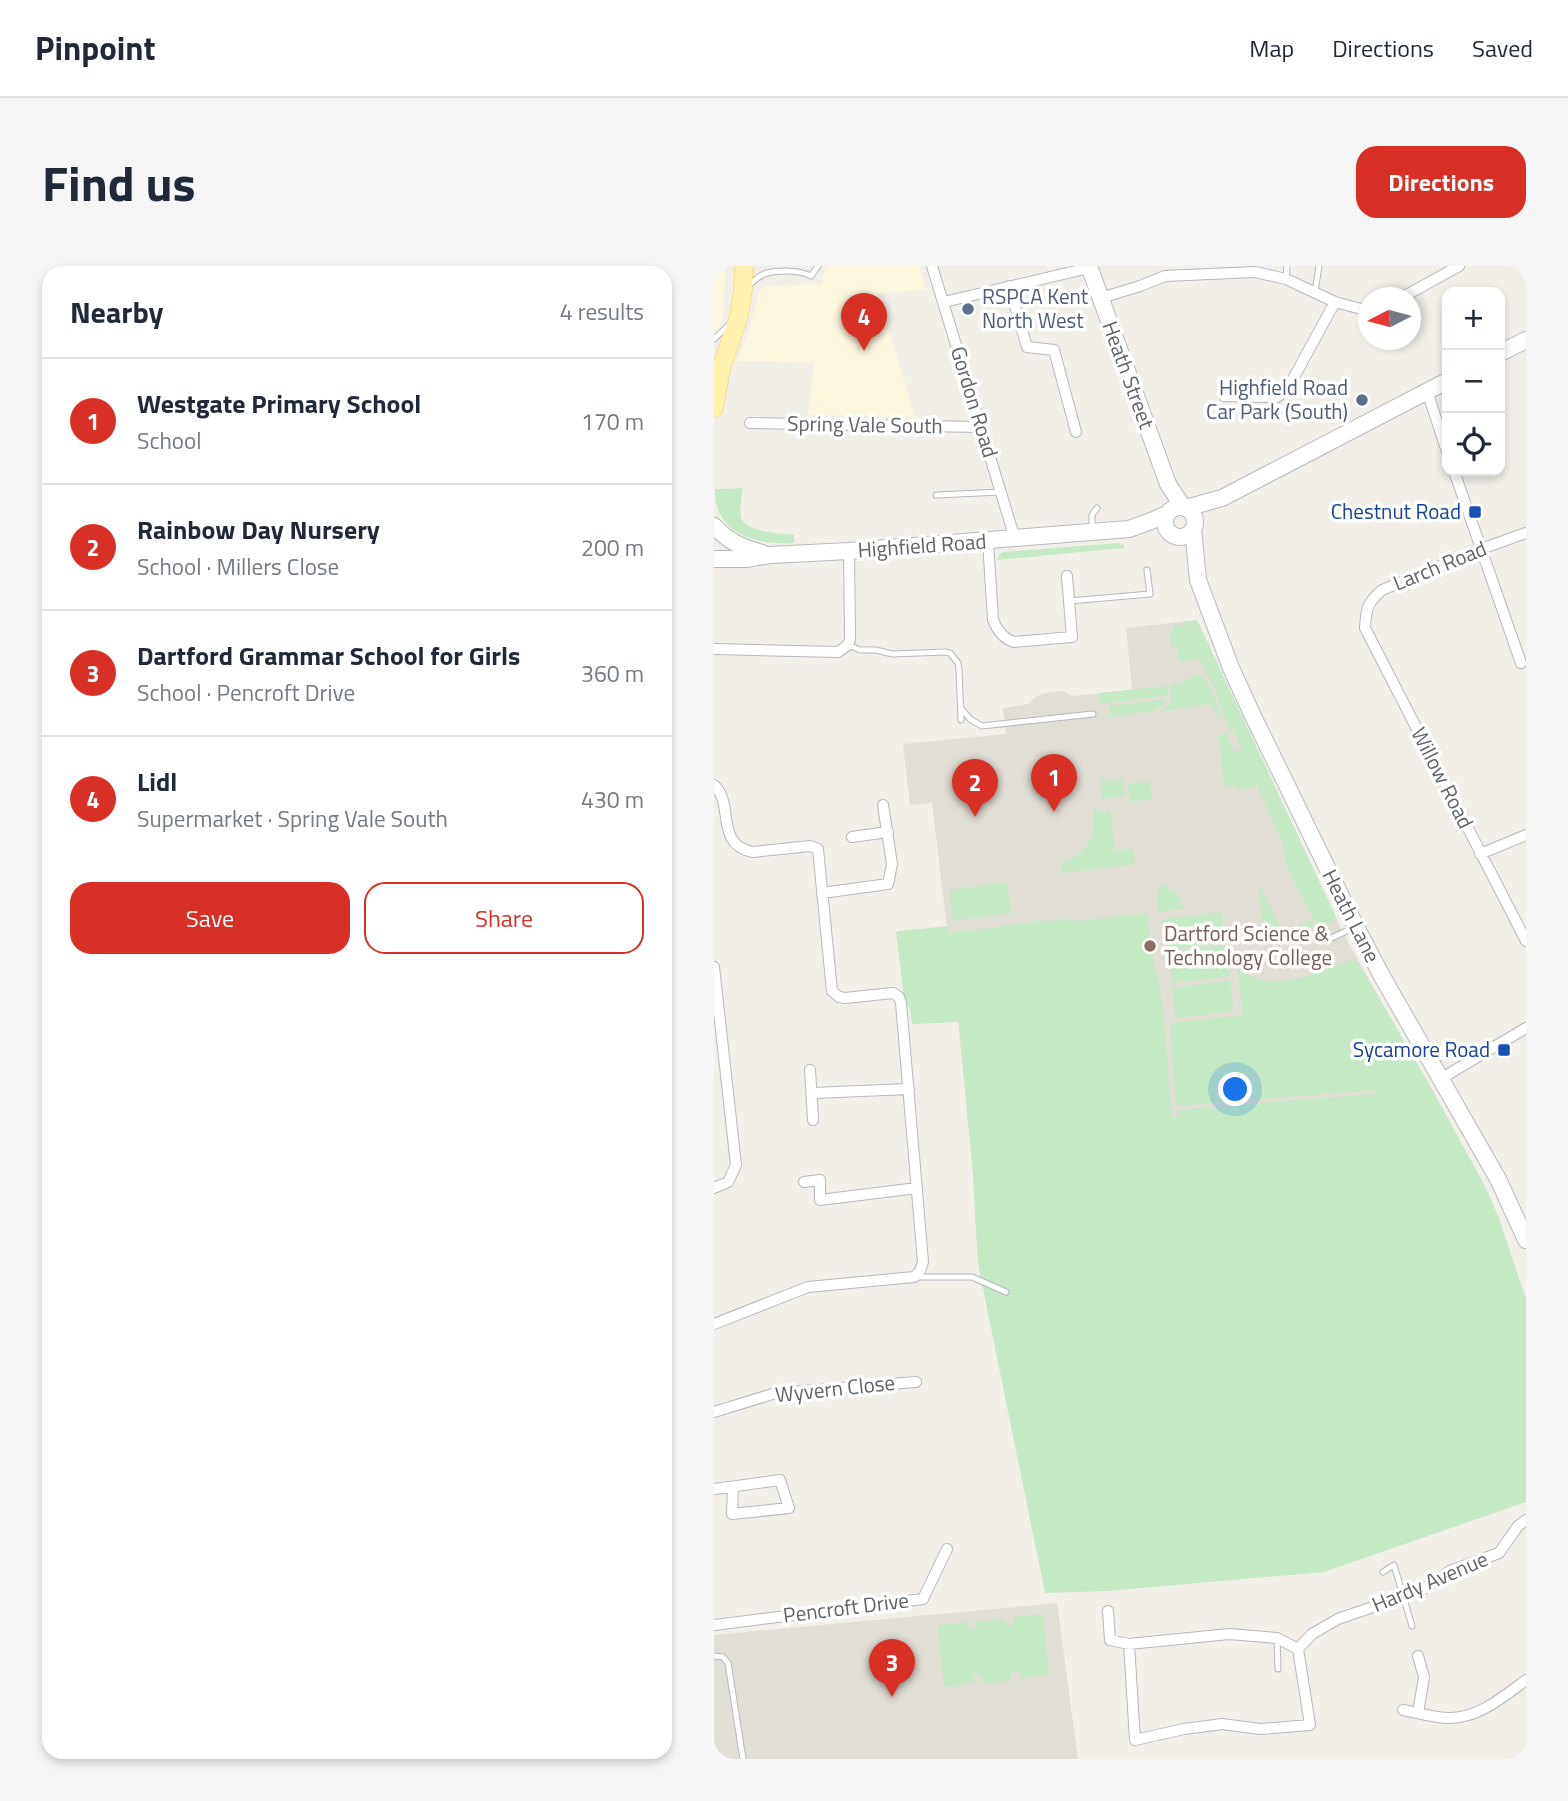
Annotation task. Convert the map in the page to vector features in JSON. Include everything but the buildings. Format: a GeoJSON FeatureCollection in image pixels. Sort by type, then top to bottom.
{"type":"FeatureCollection","features":[{"type":"Feature","properties":{"kind":"main road"},"geometry":{"type":"LineString","coordinates":[[714,408],[720,366],[739,316],[744,266]]}},
{"type":"Feature","properties":{"kind":"street","name":"Gordon Road"},"geometry":{"type":"LineString","coordinates":[[932,266],[1015,539]]}},
{"type":"Feature","properties":{"kind":"street"},"geometry":{"type":"LineString","coordinates":[[1421,287],[1459,266]]}},
{"type":"Feature","properties":{"kind":"street"},"geometry":{"type":"LineString","coordinates":[[944,302],[1089,267]]}},
{"type":"Feature","properties":{"kind":"street","name":"Heath Street"},"geometry":{"type":"LineString","coordinates":[[1089,267],[1176,510]]}},
{"type":"Feature","properties":{"kind":"street"},"geometry":{"type":"LineString","coordinates":[[1101,298],[1164,271],[1255,269],[1286,279],[1335,302],[1358,308]]}},
{"type":"Feature","properties":{"kind":"street"},"geometry":{"type":"LineString","coordinates":[[1009,286],[1027,346],[1054,350],[1076,432]]}},
{"type":"Feature","properties":{"kind":"street"},"geometry":{"type":"LineString","coordinates":[[1224,396],[1277,397],[1287,390],[1335,302]]}},
{"type":"Feature","properties":{"kind":"street"},"geometry":{"type":"LineString","coordinates":[[1505,351],[1526,340]]}},
{"type":"Feature","properties":{"kind":"street"},"geometry":{"type":"LineString","coordinates":[[1194,527],[1194,516],[1176,510],[1165,518],[1166,527],[1173,535],[1185,536],[1200,524],[1222,498],[1442,384]]}},
{"type":"Feature","properties":{"kind":"street"},"geometry":{"type":"LineString","coordinates":[[1427,391],[1442,437]]}},
{"type":"Feature","properties":{"kind":"street","name":"Spring Vale South"},"geometry":{"type":"LineString","coordinates":[[750,423],[979,427]]}},
{"type":"Feature","properties":{"kind":"street"},"geometry":{"type":"LineString","coordinates":[[1456,476],[1521,663]]}},
{"type":"Feature","properties":{"kind":"street","name":"Highfield Road"},"geometry":{"type":"LineString","coordinates":[[1129,529],[1176,510],[1222,498]]}},
{"type":"Feature","properties":{"kind":"street"},"geometry":{"type":"LineString","coordinates":[[714,526],[739,547],[770,555]]}},
{"type":"Feature","properties":{"kind":"street","name":"Heath Lane"},"geometry":{"type":"LineString","coordinates":[[1194,527],[1198,580],[1231,668],[1253,716],[1383,978],[1497,1179],[1526,1240]]}},
{"type":"Feature","properties":{"kind":"street","name":"Highfield Road"},"geometry":{"type":"LineString","coordinates":[[714,558],[746,559],[770,555],[1129,529],[1173,535]]}},
{"type":"Feature","properties":{"kind":"street","name":"Larch Road"},"geometry":{"type":"LineString","coordinates":[[1366,613],[1371,600],[1382,590],[1526,533]]}},
{"type":"Feature","properties":{"kind":"street","name":"Heath Lane"},"geometry":{"type":"LineString","coordinates":[[1173,535],[1190,570],[1198,580]]}},
{"type":"Feature","properties":{"kind":"street"},"geometry":{"type":"LineString","coordinates":[[988,541],[993,621],[999,631],[1014,642],[1073,643],[1067,576]]}},
{"type":"Feature","properties":{"kind":"street"},"geometry":{"type":"LineString","coordinates":[[714,649],[838,652],[848,645],[851,629],[849,551]]}},
{"type":"Feature","properties":{"kind":"street","name":"Willow Road"},"geometry":{"type":"LineString","coordinates":[[1366,613],[1366,628],[1371,640],[1526,941]]}},
{"type":"Feature","properties":{"kind":"street"},"geometry":{"type":"LineString","coordinates":[[714,785],[723,797],[729,834],[736,845],[745,851],[810,846],[818,849],[832,992],[845,998],[893,993],[899,997],[923,1262],[914,1277],[808,1287],[714,1324]]}},
{"type":"Feature","properties":{"kind":"street"},"geometry":{"type":"LineString","coordinates":[[822,893],[888,884],[892,864],[883,805]]}},
{"type":"Feature","properties":{"kind":"street"},"geometry":{"type":"LineString","coordinates":[[852,837],[888,832]]}},
{"type":"Feature","properties":{"kind":"street"},"geometry":{"type":"LineString","coordinates":[[1480,854],[1526,835]]}},
{"type":"Feature","properties":{"kind":"street"},"geometry":{"type":"LineString","coordinates":[[714,967],[736,1165],[728,1182],[714,1188]]}},
{"type":"Feature","properties":{"kind":"street"},"geometry":{"type":"LineString","coordinates":[[1441,1078],[1526,1028]]}},
{"type":"Feature","properties":{"kind":"street"},"geometry":{"type":"LineString","coordinates":[[810,1070],[814,1120]]}},
{"type":"Feature","properties":{"kind":"street"},"geometry":{"type":"LineString","coordinates":[[813,1093],[909,1088]]}},
{"type":"Feature","properties":{"kind":"street"},"geometry":{"type":"LineString","coordinates":[[804,1182],[820,1181],[820,1200],[917,1188]]}},
{"type":"Feature","properties":{"kind":"street","name":"Wyvern Close"},"geometry":{"type":"LineString","coordinates":[[714,1412],[779,1391],[916,1382]]}},
{"type":"Feature","properties":{"kind":"street"},"geometry":{"type":"LineString","coordinates":[[714,1489],[780,1480],[789,1508],[732,1514],[733,1487]]}},
{"type":"Feature","properties":{"kind":"street","name":"Hardy Avenue"},"geometry":{"type":"LineString","coordinates":[[1298,1649],[1311,1634],[1338,1619],[1422,1590],[1450,1571],[1499,1553],[1518,1526],[1526,1520]]}},
{"type":"Feature","properties":{"kind":"street","name":"Pencroft Drive"},"geometry":{"type":"LineString","coordinates":[[714,1625],[922,1599],[947,1549]]}},
{"type":"Feature","properties":{"kind":"street"},"geometry":{"type":"LineString","coordinates":[[1108,1611],[1111,1640],[1129,1644],[1229,1634],[1277,1638],[1298,1649],[1310,1725],[1261,1729],[1222,1724],[1135,1740],[1129,1644]]}},
{"type":"Feature","properties":{"kind":"street"},"geometry":{"type":"LineString","coordinates":[[1418,1656],[1424,1675],[1418,1713]]}},
{"type":"Feature","properties":{"kind":"street"},"geometry":{"type":"LineString","coordinates":[[1403,1710],[1448,1718],[1469,1715],[1490,1706],[1526,1680]]}},
{"type":"Feature","properties":{"kind":"lane"},"geometry":{"type":"LineString","coordinates":[[769,266],[775,272]]}},
{"type":"Feature","properties":{"kind":"lane"},"geometry":{"type":"LineString","coordinates":[[743,290],[765,274],[804,272],[811,276],[818,266]]}},
{"type":"Feature","properties":{"kind":"lane"},"geometry":{"type":"LineString","coordinates":[[1286,279],[1287,266]]}},
{"type":"Feature","properties":{"kind":"lane"},"geometry":{"type":"LineString","coordinates":[[1315,292],[1319,266]]}},
{"type":"Feature","properties":{"kind":"lane"},"geometry":{"type":"LineString","coordinates":[[714,338],[739,316]]}},
{"type":"Feature","properties":{"kind":"lane"},"geometry":{"type":"LineString","coordinates":[[936,495],[1001,492]]}},
{"type":"Feature","properties":{"kind":"lane"},"geometry":{"type":"LineString","coordinates":[[1092,532],[1092,515],[1097,508]]}},
{"type":"Feature","properties":{"kind":"lane"},"geometry":{"type":"LineString","coordinates":[[1069,601],[1150,594],[1147,570]]}},
{"type":"Feature","properties":{"kind":"lane"},"geometry":{"type":"LineString","coordinates":[[848,645],[860,650],[892,654],[950,653],[958,663],[961,720]]}},
{"type":"Feature","properties":{"kind":"lane"},"geometry":{"type":"LineString","coordinates":[[961,708],[970,719],[982,726],[1093,714]]}},
{"type":"Feature","properties":{"kind":"lane"},"geometry":{"type":"LineString","coordinates":[[1327,940],[1356,926]]}},
{"type":"Feature","properties":{"kind":"lane"},"geometry":{"type":"LineString","coordinates":[[914,1277],[972,1277],[1006,1292]]}},
{"type":"Feature","properties":{"kind":"lane"},"geometry":{"type":"LineString","coordinates":[[1383,1572],[1394,1565],[1412,1626]]}},
{"type":"Feature","properties":{"kind":"lane"},"geometry":{"type":"LineString","coordinates":[[1277,1638],[1278,1669]]}},
{"type":"Feature","properties":{"kind":"lane"},"geometry":{"type":"LineString","coordinates":[[714,1656],[723,1657],[728,1662],[743,1759]]}},
{"type":"Feature","properties":{"kind":"shaded area"},"geometry":{"type":"Polygon","coordinates":[[[714,266],[726,266],[723,316],[714,341],[714,266]]]}},
{"type":"Feature","properties":{"kind":"shaded area"},"geometry":{"type":"Polygon","coordinates":[[[919,266],[926,290],[878,293],[915,417],[808,415],[814,363],[736,361],[747,337],[761,289],[767,286],[822,284],[825,267],[919,266]]]}},
{"type":"Feature","properties":{"kind":"shaded area","name":"Dartford Science & Technology College"},"geometry":{"type":"Polygon","coordinates":[[[1197,620],[1343,933],[1486,1188],[978,1264],[973,1174],[958,1021],[932,803],[910,805],[903,744],[1006,734],[1003,708],[1028,704],[1044,693],[1063,691],[1072,696],[1132,690],[1126,628],[1197,620]]]}},
{"type":"Feature","properties":{"kind":"shaded area"},"geometry":{"type":"Polygon","coordinates":[[[1057,1603],[1078,1759],[714,1759],[714,1635],[1057,1603]]]}},
{"type":"Feature","properties":{"kind":"green space"},"geometry":{"type":"Polygon","coordinates":[[[743,488],[740,510],[744,522],[756,529],[794,535],[794,543],[752,539],[730,526],[722,517],[715,489],[743,488]]]}},
{"type":"Feature","properties":{"kind":"green space"},"geometry":{"type":"Polygon","coordinates":[[[1124,544],[1124,548],[997,560],[1003,552],[1124,544]]]}},
{"type":"Feature","properties":{"kind":"green space"},"geometry":{"type":"Polygon","coordinates":[[[1197,620],[1336,917],[1334,922],[1322,927],[1321,924],[1317,926],[1287,868],[1282,841],[1256,784],[1240,791],[1237,785],[1224,786],[1217,736],[1226,732],[1234,752],[1242,749],[1233,730],[1230,731],[1212,682],[1199,660],[1179,661],[1177,646],[1171,647],[1170,632],[1174,631],[1174,626],[1197,620]]]}},
{"type":"Feature","properties":{"kind":"green space"},"geometry":{"type":"Polygon","coordinates":[[[1197,674],[1210,688],[1222,720],[1212,706],[1207,704],[1161,711],[1171,702],[1170,685],[1184,683],[1197,674]]]}},
{"type":"Feature","properties":{"kind":"green space"},"geometry":{"type":"Polygon","coordinates":[[[1167,686],[1168,695],[1101,704],[1099,693],[1167,686]]]}},
{"type":"Feature","properties":{"kind":"green space"},"geometry":{"type":"Polygon","coordinates":[[[1168,699],[1156,711],[1110,717],[1109,706],[1168,699]]]}},
{"type":"Feature","properties":{"kind":"green space"},"geometry":{"type":"Polygon","coordinates":[[[1104,778],[1105,781],[1123,779],[1125,796],[1102,799],[1100,779],[1104,778]]]}},
{"type":"Feature","properties":{"kind":"green space"},"geometry":{"type":"Polygon","coordinates":[[[1150,781],[1152,799],[1130,802],[1128,784],[1150,781]]]}},
{"type":"Feature","properties":{"kind":"green space"},"geometry":{"type":"Polygon","coordinates":[[[1096,807],[1102,813],[1110,810],[1115,851],[1133,849],[1135,864],[1062,873],[1061,863],[1078,854],[1089,842],[1093,827],[1093,808],[1096,807]]]}},
{"type":"Feature","properties":{"kind":"green space"},"geometry":{"type":"Polygon","coordinates":[[[1007,882],[1011,913],[953,920],[949,890],[1007,882]]]}},
{"type":"Feature","properties":{"kind":"green space"},"geometry":{"type":"Polygon","coordinates":[[[1258,883],[1284,934],[1311,920],[1314,927],[1277,938],[1267,935],[1263,927],[1258,883]]]}},
{"type":"Feature","properties":{"kind":"green space"},"geometry":{"type":"Polygon","coordinates":[[[1159,884],[1176,893],[1184,909],[1157,912],[1159,884]]]}},
{"type":"Feature","properties":{"kind":"green space"},"geometry":{"type":"Polygon","coordinates":[[[1222,912],[1225,942],[1168,950],[1163,919],[1222,912]]]}},
{"type":"Feature","properties":{"kind":"green space"},"geometry":{"type":"Polygon","coordinates":[[[1147,913],[1164,1019],[1172,1117],[1179,1116],[1178,1110],[1375,1094],[1374,1090],[1176,1106],[1170,1023],[1243,1015],[1237,965],[1249,975],[1263,980],[1279,981],[1311,975],[1356,959],[1486,1188],[1526,1299],[1526,1502],[1324,1572],[1107,1591],[1045,1593],[978,1264],[959,1022],[912,1024],[904,997],[896,933],[948,926],[949,933],[1067,918],[1068,922],[1147,913]]]}},
{"type":"Feature","properties":{"kind":"green space"},"geometry":{"type":"Polygon","coordinates":[[[1226,945],[1230,976],[1172,983],[1168,952],[1226,945]]]}},
{"type":"Feature","properties":{"kind":"green space"},"geometry":{"type":"Polygon","coordinates":[[[1230,980],[1234,1011],[1176,1018],[1172,988],[1230,980]]]}},
{"type":"Feature","properties":{"kind":"green space"},"geometry":{"type":"Polygon","coordinates":[[[1043,1614],[1049,1675],[1020,1678],[1019,1672],[1011,1672],[1011,1681],[982,1684],[981,1675],[973,1675],[974,1683],[944,1687],[938,1625],[967,1622],[969,1629],[976,1628],[975,1622],[1005,1619],[1006,1626],[1014,1625],[1013,1617],[1043,1614]]]}},
{"type":"Feature","properties":{"kind":"place","name":"RSPCA Kent North West"},"geometry":{"type":"Point","coordinates":[968,309]}},
{"type":"Feature","properties":{"kind":"place","name":"Lidl"},"geometry":{"type":"Point","coordinates":[864,351]}},
{"type":"Feature","properties":{"kind":"place","name":"Highfield Road Car Park (South)"},"geometry":{"type":"Point","coordinates":[1362,400]}},
{"type":"Feature","properties":{"kind":"place","name":"Chestnut Road"},"geometry":{"type":"Point","coordinates":[1475,512]}},
{"type":"Feature","properties":{"kind":"place","name":"Westgate Primary School"},"geometry":{"type":"Point","coordinates":[1054,812]}},
{"type":"Feature","properties":{"kind":"place","name":"Rainbow Day Nursery"},"geometry":{"type":"Point","coordinates":[975,817]}},
{"type":"Feature","properties":{"kind":"place","name":"Dartford Science & Technology College"},"geometry":{"type":"Point","coordinates":[1150,946]}},
{"type":"Feature","properties":{"kind":"place","name":"Sycamore Road"},"geometry":{"type":"Point","coordinates":[1504,1050]}},
{"type":"Feature","properties":{"kind":"place","name":"Dartford Grammar School for Girls"},"geometry":{"type":"Point","coordinates":[892,1697]}}]}
